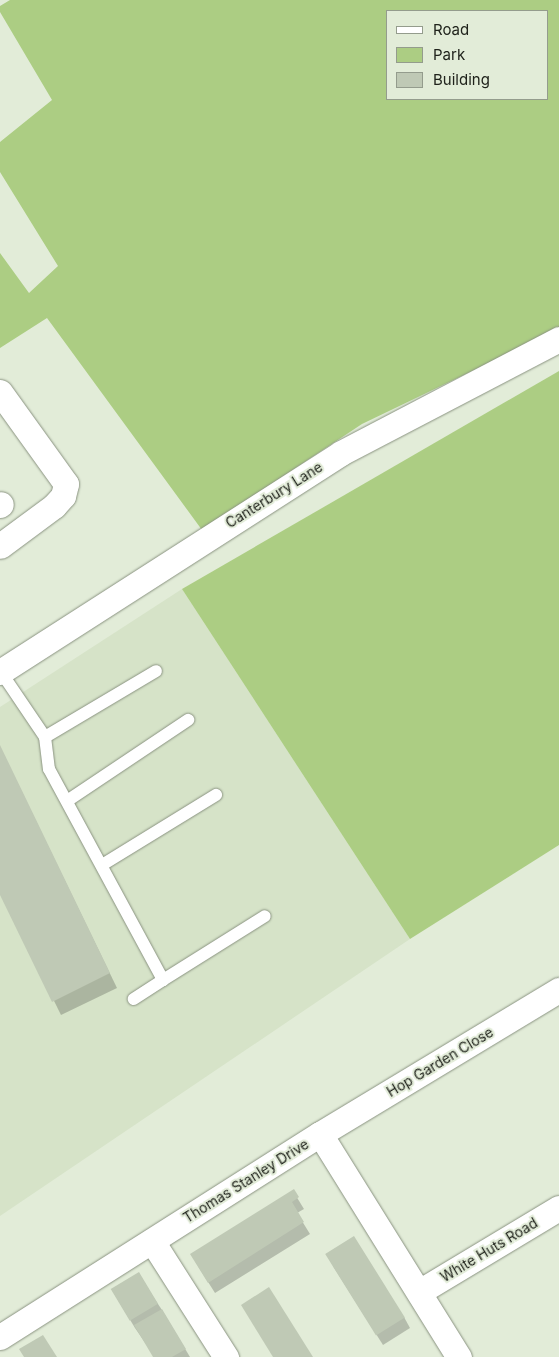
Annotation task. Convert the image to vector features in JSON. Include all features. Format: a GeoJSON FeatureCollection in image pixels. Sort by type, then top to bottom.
{"type":"FeatureCollection","features":[{"type":"Feature","properties":{"kind":"street","name":"Canterbury Lane"},"geometry":{"type":"LineString","coordinates":[[0,672],[341,453],[559,339]]}},
{"type":"Feature","properties":{"kind":"street"},"geometry":{"type":"LineString","coordinates":[[0,392],[66,484],[63,496],[54,506],[0,546]]}},
{"type":"Feature","properties":{"kind":"street","name":"Hop Garden Close"},"geometry":{"type":"LineString","coordinates":[[320,1134],[559,990]]}},
{"type":"Feature","properties":{"kind":"street","name":"Thomas Stanley Drive"},"geometry":{"type":"LineString","coordinates":[[0,1337],[320,1134],[459,1357]]}},
{"type":"Feature","properties":{"kind":"street","name":"White Huts Road"},"geometry":{"type":"LineString","coordinates":[[419,1292],[559,1208]]}},
{"type":"Feature","properties":{"kind":"street"},"geometry":{"type":"LineString","coordinates":[[152,1241],[226,1357]]}},
{"type":"Feature","properties":{"kind":"lane"},"geometry":{"type":"LineString","coordinates":[[45,737],[156,670]]}},
{"type":"Feature","properties":{"kind":"lane"},"geometry":{"type":"LineString","coordinates":[[0,672],[45,737],[49,769],[163,980]]}},
{"type":"Feature","properties":{"kind":"lane"},"geometry":{"type":"LineString","coordinates":[[67,801],[188,720]]}},
{"type":"Feature","properties":{"kind":"lane"},"geometry":{"type":"LineString","coordinates":[[102,864],[216,795]]}},
{"type":"Feature","properties":{"kind":"lane"},"geometry":{"type":"LineString","coordinates":[[134,998],[265,916]]}},
{"type":"Feature","properties":{"kind":"shaded area"},"geometry":{"type":"Polygon","coordinates":[[[182,589],[410,939],[0,1216],[0,707],[182,589]]]}},
{"type":"Feature","properties":{"kind":"green space"},"geometry":{"type":"Polygon","coordinates":[[[10,0],[559,0],[559,329],[362,424],[202,530],[47,318],[0,348],[0,253],[29,293],[58,266],[0,172],[0,142],[52,100],[0,12],[0,6],[10,0]]]}},
{"type":"Feature","properties":{"kind":"green space"},"geometry":{"type":"Polygon","coordinates":[[[559,371],[559,845],[410,939],[182,589],[559,371]]]}},
{"type":"Feature","properties":{"kind":"building"},"geometry":{"type":"Polygon","coordinates":[[[0,745],[110,973],[52,1002],[0,895],[0,745]]]}},
{"type":"Feature","properties":{"kind":"building"},"geometry":{"type":"Polygon","coordinates":[[[294,1189],[299,1197],[292,1202],[304,1222],[208,1283],[190,1254],[294,1189]]]}},
{"type":"Feature","properties":{"kind":"building"},"geometry":{"type":"Polygon","coordinates":[[[354,1236],[405,1317],[376,1335],[325,1254],[354,1236]]]}},
{"type":"Feature","properties":{"kind":"building"},"geometry":{"type":"Polygon","coordinates":[[[139,1272],[158,1304],[130,1321],[111,1289],[139,1272]]]}},
{"type":"Feature","properties":{"kind":"building"},"geometry":{"type":"Polygon","coordinates":[[[269,1287],[313,1357],[273,1357],[241,1305],[269,1287]]]}},
{"type":"Feature","properties":{"kind":"building"},"geometry":{"type":"Polygon","coordinates":[[[162,1309],[186,1349],[172,1357],[153,1357],[134,1325],[162,1309]]]}},
{"type":"Feature","properties":{"kind":"building"},"geometry":{"type":"Polygon","coordinates":[[[43,1335],[57,1357],[24,1357],[19,1349],[43,1335]]]}}]}
